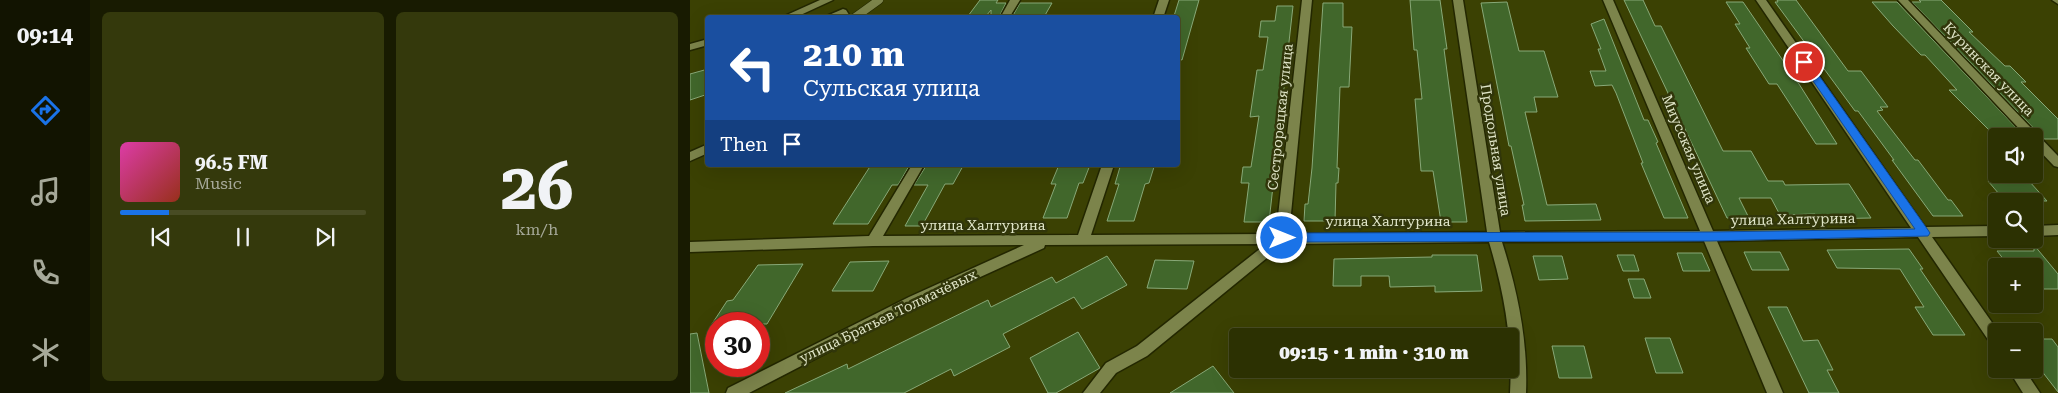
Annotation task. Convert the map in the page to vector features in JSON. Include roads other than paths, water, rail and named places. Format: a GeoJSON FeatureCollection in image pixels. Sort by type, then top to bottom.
{"type":"FeatureCollection","features":[{"type":"Feature","properties":{"kind":"street"},"geometry":{"type":"LineString","coordinates":[[791,15],[828,0]]}},
{"type":"Feature","properties":{"kind":"street"},"geometry":{"type":"LineString","coordinates":[[1006,15],[1015,0]]}},
{"type":"Feature","properties":{"kind":"street"},"geometry":{"type":"LineString","coordinates":[[1159,15],[1164,0]]}},
{"type":"Feature","properties":{"kind":"street","name":"Сестрорецкая улица"},"geometry":{"type":"LineString","coordinates":[[1282,238],[1307,0]]}},
{"type":"Feature","properties":{"kind":"street","name":"Продольная улица"},"geometry":{"type":"LineString","coordinates":[[1458,0],[1494,238],[1502,262],[1514,321],[1520,371],[1518,393]]}},
{"type":"Feature","properties":{"kind":"street","name":"Миусская улица"},"geometry":{"type":"LineString","coordinates":[[1608,0],[1710,236],[1775,393]]}},
{"type":"Feature","properties":{"kind":"street"},"geometry":{"type":"LineString","coordinates":[[1761,0],[1988,328]]}},
{"type":"Feature","properties":{"kind":"street","name":"Куринская улица"},"geometry":{"type":"LineString","coordinates":[[1903,0],[2024,128]]}},
{"type":"Feature","properties":{"kind":"street"},"geometry":{"type":"LineString","coordinates":[[834,15],[843,12],[845,15]]}},
{"type":"Feature","properties":{"kind":"street"},"geometry":{"type":"LineString","coordinates":[[690,47],[705,43]]}},
{"type":"Feature","properties":{"kind":"street","name":"Куринская улица"},"geometry":{"type":"LineString","coordinates":[[2043,147],[2058,163]]}},
{"type":"Feature","properties":{"kind":"street"},"geometry":{"type":"LineString","coordinates":[[690,157],[705,150]]}},
{"type":"Feature","properties":{"kind":"street"},"geometry":{"type":"LineString","coordinates":[[873,242],[917,167]]}},
{"type":"Feature","properties":{"kind":"street"},"geometry":{"type":"LineString","coordinates":[[1083,240],[1107,167]]}},
{"type":"Feature","properties":{"kind":"street"},"geometry":{"type":"LineString","coordinates":[[2043,231],[2058,230]]}},
{"type":"Feature","properties":{"kind":"street","name":"улица Халтурина"},"geometry":{"type":"LineString","coordinates":[[690,248],[873,242],[1043,242],[1083,240],[1494,238],[1988,232]]}},
{"type":"Feature","properties":{"kind":"street"},"geometry":{"type":"LineString","coordinates":[[1091,393],[1111,368],[1142,351],[1282,238]]}},
{"type":"Feature","properties":{"kind":"street","name":"улица Братьев Толмачёвых"},"geometry":{"type":"LineString","coordinates":[[734,393],[914,302],[1043,242]]}},
{"type":"Feature","properties":{"kind":"street"},"geometry":{"type":"LineString","coordinates":[[2022,378],[2032,393]]}},
{"type":"Feature","properties":{"kind":"lane"},"geometry":{"type":"LineString","coordinates":[[859,15],[879,0]]}}]}
